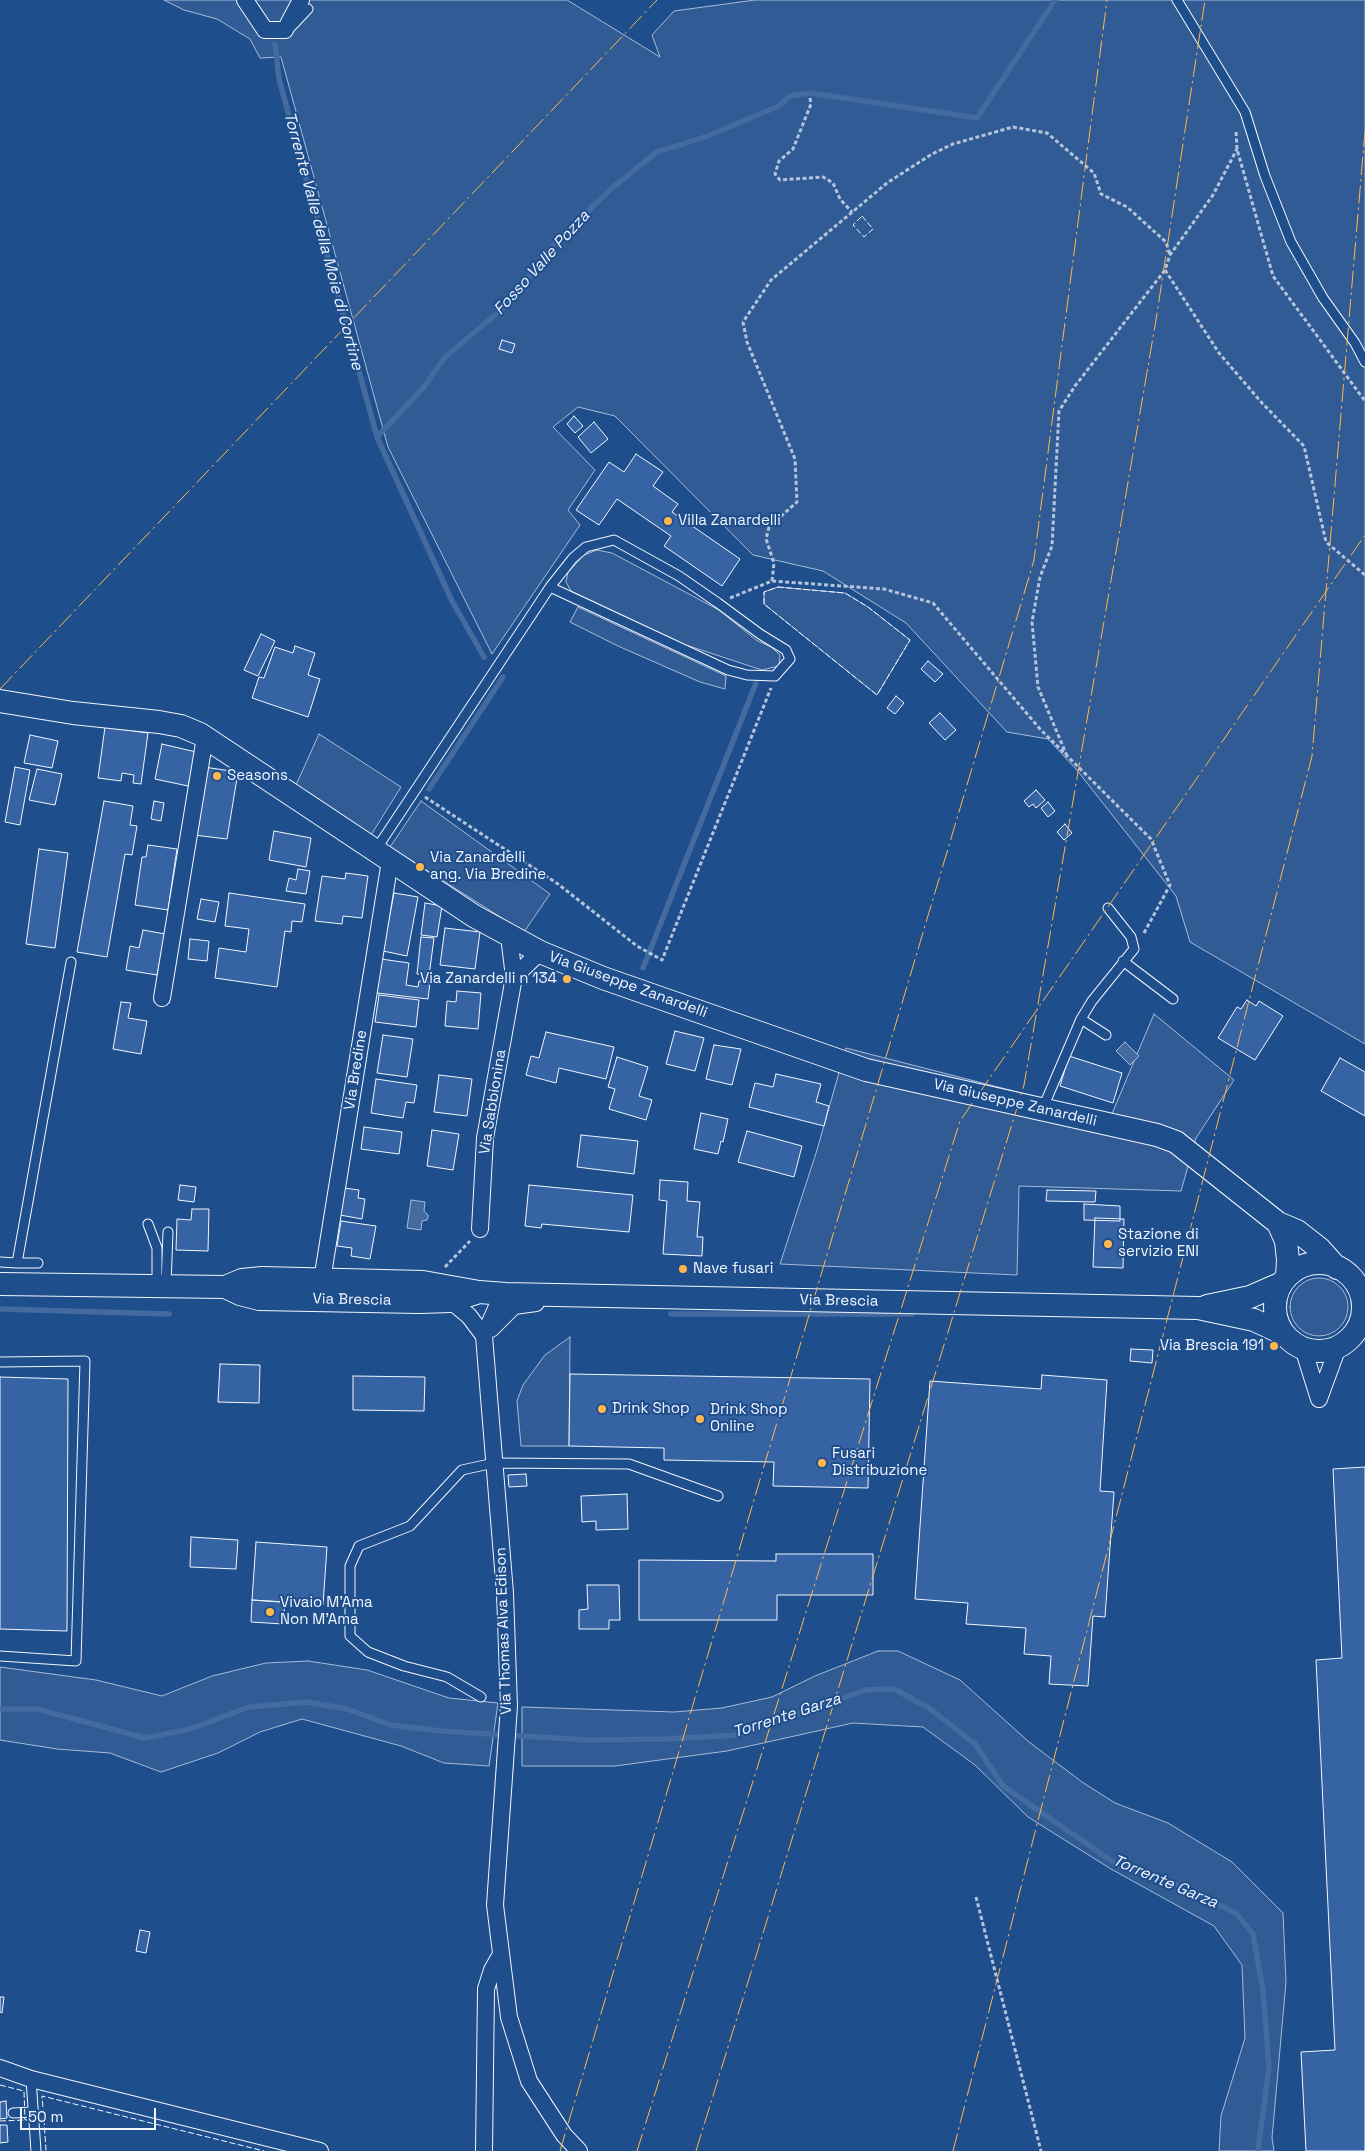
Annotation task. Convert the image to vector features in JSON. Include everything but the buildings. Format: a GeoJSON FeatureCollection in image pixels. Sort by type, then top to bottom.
{"type":"FeatureCollection","features":[{"type":"Feature","properties":{"kind":"main road","name":"Via Giuseppe Zanardelli"},"geometry":{"type":"LineString","coordinates":[[0,701],[73,713],[159,722],[181,726],[205,737],[303,797],[382,856],[452,894],[509,936],[540,952],[603,978],[866,1070],[1157,1135],[1176,1142],[1278,1223],[1297,1231],[1320,1249],[1337,1268]]}},
{"type":"Feature","properties":{"kind":"main road"},"geometry":{"type":"LineString","coordinates":[[1278,1223],[1286,1241],[1288,1260],[1285,1280],[1277,1295],[1275,1309],[1278,1322],[1284,1334]]}},
{"type":"Feature","properties":{"kind":"main road","name":"Via Brescia"},"geometry":{"type":"LineString","coordinates":[[1198,1308],[1250,1297],[1285,1280],[1302,1267],[1329,1265],[1337,1268]]}},
{"type":"Feature","properties":{"kind":"main road"},"geometry":{"type":"LineString","coordinates":[[1303,1348],[1320,1351],[1351,1340],[1362,1316],[1362,1293],[1351,1277],[1337,1268]]}},
{"type":"Feature","properties":{"kind":"main road","name":"Via Brescia"},"geometry":{"type":"LineString","coordinates":[[0,1284],[225,1287],[242,1280],[262,1278],[423,1282],[479,1292],[506,1294],[1198,1308],[1254,1320],[1284,1334],[1303,1348]]}},
{"type":"Feature","properties":{"kind":"main road","name":"Via Brescia"},"geometry":{"type":"LineString","coordinates":[[225,1287],[240,1294],[259,1298],[451,1301],[479,1292]]}},
{"type":"Feature","properties":{"kind":"street"},"geometry":{"type":"LineString","coordinates":[[245,0],[265,30],[285,30],[305,4]]}},
{"type":"Feature","properties":{"kind":"street"},"geometry":{"type":"LineString","coordinates":[[162,998],[205,737]]}},
{"type":"Feature","properties":{"kind":"street","name":"Via Bredine"},"geometry":{"type":"LineString","coordinates":[[322,1280],[382,856]]}},
{"type":"Feature","properties":{"kind":"street","name":"Via Sabbionina"},"geometry":{"type":"LineString","coordinates":[[480,1229],[485,1138],[514,977],[509,936]]}},
{"type":"Feature","properties":{"kind":"street"},"geometry":{"type":"LineString","coordinates":[[514,977],[540,952]]}},
{"type":"Feature","properties":{"kind":"street","name":"Via Thomas Alva Edison"},"geometry":{"type":"LineString","coordinates":[[506,1294],[498,1304],[484,1336],[505,1593],[509,1706],[495,1905],[500,1956],[512,2025],[529,2081],[564,2135],[579,2151]]}},
{"type":"Feature","properties":{"kind":"street"},"geometry":{"type":"LineString","coordinates":[[451,1301],[469,1316],[484,1336],[514,1306],[525,1303],[661,1305],[700,1299]]}},
{"type":"Feature","properties":{"kind":"street"},"geometry":{"type":"LineString","coordinates":[[1303,1348],[1319,1398],[1351,1340]]}},
{"type":"Feature","properties":{"kind":"street"},"geometry":{"type":"LineString","coordinates":[[484,2151],[486,1989],[492,1970],[500,1956]]}},
{"type":"Feature","properties":{"kind":"street"},"geometry":{"type":"LineString","coordinates":[[485,2039],[498,2030],[512,2025]]}},
{"type":"Feature","properties":{"kind":"street"},"geometry":{"type":"LineString","coordinates":[[0,2068],[32,2078],[320,2151]]}},
{"type":"Feature","properties":{"kind":"lane"},"geometry":{"type":"LineString","coordinates":[[1177,0],[1245,112],[1265,176],[1291,242],[1323,298],[1355,343],[1365,362]]}},
{"type":"Feature","properties":{"kind":"lane"},"geometry":{"type":"LineString","coordinates":[[382,856],[414,790],[550,587],[573,558],[586,548],[614,540],[679,576],[760,634],[786,650],[790,659],[775,676],[747,675],[728,670],[550,587]]}},
{"type":"Feature","properties":{"kind":"lane"},"geometry":{"type":"LineString","coordinates":[[1042,1110],[1080,1019],[1134,949],[1134,942],[1108,908]]}},
{"type":"Feature","properties":{"kind":"lane"},"geometry":{"type":"LineString","coordinates":[[1123,961],[1172,999]]}},
{"type":"Feature","properties":{"kind":"lane"},"geometry":{"type":"LineString","coordinates":[[17,1263],[71,962]]}},
{"type":"Feature","properties":{"kind":"lane"},"geometry":{"type":"LineString","coordinates":[[1080,1019],[1106,1035]]}},
{"type":"Feature","properties":{"kind":"lane"},"geometry":{"type":"LineString","coordinates":[[148,1224],[157,1248],[162,1286]]}},
{"type":"Feature","properties":{"kind":"lane"},"geometry":{"type":"LineString","coordinates":[[162,1286],[168,1232]]}},
{"type":"Feature","properties":{"kind":"lane"},"geometry":{"type":"LineString","coordinates":[[0,1262],[38,1263]]}},
{"type":"Feature","properties":{"kind":"lane"},"geometry":{"type":"LineString","coordinates":[[0,1362],[85,1361],[76,1661],[0,1656]]}},
{"type":"Feature","properties":{"kind":"lane"},"geometry":{"type":"LineString","coordinates":[[481,1697],[447,1677],[404,1666],[368,1652],[350,1636],[350,1566],[360,1546],[410,1526],[462,1470],[494,1463],[629,1464],[718,1496]]}},
{"type":"Feature","properties":{"kind":"lane"},"geometry":{"type":"LineString","coordinates":[[32,2078],[36,2151]]}},
{"type":"Feature","properties":{"kind":"lane"},"geometry":{"type":"LineString","coordinates":[[13,2113],[33,2112]]}},
{"type":"Feature","properties":{"kind":"path"},"geometry":{"type":"LineString","coordinates":[[810,98],[811,104],[793,149],[779,162],[775,174],[780,180],[823,177],[833,183],[840,199],[852,212]]}},
{"type":"Feature","properties":{"kind":"path"},"geometry":{"type":"LineString","coordinates":[[772,581],[774,563],[766,539],[769,527],[797,502],[795,459],[747,342],[743,322],[771,280],[887,183],[932,154],[953,144],[1013,128],[1047,133],[1094,172],[1101,194],[1127,207],[1166,242],[1170,255]]}},
{"type":"Feature","properties":{"kind":"path"},"geometry":{"type":"LineString","coordinates":[[1067,756],[1038,687],[1032,622],[1040,577],[1052,546],[1059,411],[1075,386],[1165,270],[1170,255],[1213,195],[1237,149],[1273,276],[1365,401]]}},
{"type":"Feature","properties":{"kind":"path"},"geometry":{"type":"LineString","coordinates":[[1165,270],[1219,353],[1262,403],[1304,446],[1326,542],[1365,574]]}},
{"type":"Feature","properties":{"kind":"path"},"geometry":{"type":"LineString","coordinates":[[718,603],[772,581],[884,589],[932,604],[1040,729],[1151,839],[1170,885],[1134,949]]}},
{"type":"Feature","properties":{"kind":"path"},"geometry":{"type":"LineString","coordinates":[[414,790],[558,884],[646,952],[662,960],[775,676]]}},
{"type":"Feature","properties":{"kind":"path"},"geometry":{"type":"LineString","coordinates":[[423,1282],[437,1274],[463,1249],[480,1229]]}},
{"type":"Feature","properties":{"kind":"path"},"geometry":{"type":"LineString","coordinates":[[976,1897],[1041,2151]]}},
{"type":"Feature","properties":{"kind":"shaded area"},"geometry":{"type":"Polygon","coordinates":[[[164,0],[567,0],[660,57],[652,35],[674,11],[755,0],[1365,0],[1365,1044],[1190,942],[1176,896],[1076,769],[1048,739],[1007,732],[906,623],[823,571],[753,555],[615,416],[578,407],[553,427],[595,470],[568,510],[580,525],[492,654],[388,447],[281,57],[260,58],[250,39],[217,19],[184,10],[164,0]]]}},
{"type":"Feature","properties":{"kind":"shaded area"},"geometry":{"type":"Polygon","coordinates":[[[597,550],[612,553],[719,610],[756,640],[771,647],[780,655],[779,666],[762,670],[683,644],[571,591],[566,582],[568,572],[584,555],[597,550]]]}},
{"type":"Feature","properties":{"kind":"shaded area"},"geometry":{"type":"Polygon","coordinates":[[[778,587],[845,593],[868,607],[910,640],[877,695],[764,604],[764,592],[778,587]]]}},
{"type":"Feature","properties":{"kind":"shaded area"},"geometry":{"type":"Polygon","coordinates":[[[578,607],[726,676],[725,689],[700,682],[618,646],[570,622],[578,607]]]}},
{"type":"Feature","properties":{"kind":"shaded area"},"geometry":{"type":"Polygon","coordinates":[[[319,734],[401,787],[371,835],[296,785],[319,734]]]}},
{"type":"Feature","properties":{"kind":"shaded area"},"geometry":{"type":"Polygon","coordinates":[[[421,801],[550,894],[524,932],[390,847],[421,801]]]}},
{"type":"Feature","properties":{"kind":"shaded area"},"geometry":{"type":"Polygon","coordinates":[[[1154,1014],[1234,1080],[1196,1138],[1181,1191],[1019,1186],[1017,1275],[780,1264],[817,1150],[846,1048],[1111,1116],[1154,1014]]]}},
{"type":"Feature","properties":{"kind":"shaded area"},"geometry":{"type":"Polygon","coordinates":[[[1125,1042],[1139,1056],[1130,1065],[1116,1051],[1125,1042]]]}},
{"type":"Feature","properties":{"kind":"shaded area"},"geometry":{"type":"Polygon","coordinates":[[[411,1200],[425,1202],[424,1211],[428,1218],[422,1221],[421,1230],[407,1228],[411,1200]]]}},
{"type":"Feature","properties":{"kind":"shaded area"},"geometry":{"type":"Polygon","coordinates":[[[1313,1278],[1325,1278],[1340,1286],[1348,1301],[1348,1313],[1340,1328],[1325,1336],[1313,1336],[1298,1328],[1290,1313],[1290,1301],[1298,1286],[1313,1278]]]}},
{"type":"Feature","properties":{"kind":"shaded area"},"geometry":{"type":"Polygon","coordinates":[[[570,1337],[569,1446],[521,1446],[517,1401],[523,1385],[545,1355],[570,1337]]]}},
{"type":"Feature","properties":{"kind":"shaded area"},"geometry":{"type":"Polygon","coordinates":[[[878,1651],[898,1651],[960,1680],[1029,1742],[1082,1782],[1115,1803],[1168,1823],[1232,1862],[1283,1913],[1286,1982],[1272,2138],[1274,2151],[1219,2151],[1221,2116],[1245,2038],[1242,1965],[1214,1926],[1111,1869],[1028,1817],[975,1765],[923,1727],[853,1723],[727,1751],[615,1766],[522,1766],[522,1707],[674,1712],[722,1708],[772,1697],[815,1676],[878,1651]]]}},
{"type":"Feature","properties":{"kind":"shaded area"},"geometry":{"type":"Polygon","coordinates":[[[308,1661],[367,1670],[449,1698],[498,1703],[489,1766],[444,1763],[401,1746],[302,1719],[260,1732],[218,1753],[161,1772],[110,1753],[57,1749],[0,1740],[0,1667],[96,1680],[162,1696],[212,1676],[266,1663],[308,1661]]]}},
{"type":"Feature","properties":{"kind":"waterway","name":"Fosso Valle Pozza"},"geometry":{"type":"LineString","coordinates":[[484,657],[452,601],[377,437],[424,387],[445,357],[508,304],[556,242],[613,187],[657,152],[708,136],[779,106],[790,96],[811,93],[977,118],[1055,0]]}},
{"type":"Feature","properties":{"kind":"waterway","name":"Torrente Valle della Moie di Cortine"},"geometry":{"type":"LineString","coordinates":[[275,44],[279,79],[377,437]]}},
{"type":"Feature","properties":{"kind":"waterway","name":"Fosso Valle Pozza"},"geometry":{"type":"LineString","coordinates":[[429,789],[503,677]]}},
{"type":"Feature","properties":{"kind":"waterway"},"geometry":{"type":"LineString","coordinates":[[643,968],[756,683]]}},
{"type":"Feature","properties":{"kind":"waterway"},"geometry":{"type":"LineString","coordinates":[[0,1309],[169,1314]]}},
{"type":"Feature","properties":{"kind":"waterway"},"geometry":{"type":"LineString","coordinates":[[671,1314],[912,1314]]}},
{"type":"Feature","properties":{"kind":"waterway","name":"Torrente Garza"},"geometry":{"type":"LineString","coordinates":[[0,1709],[37,1709],[145,1738],[190,1729],[249,1707],[307,1702],[347,1709],[391,1725],[441,1731],[588,1740],[665,1739],[738,1735],[866,1690],[894,1689],[929,1708],[975,1744],[1003,1786],[1119,1866],[1175,1884],[1236,1913],[1253,1934],[1263,1991],[1269,2067],[1258,2151]]}},
{"type":"Feature","properties":{"kind":"fence"},"geometry":{"type":"LineString","coordinates":[[862,216],[873,229],[864,237],[853,225],[862,216]]}},
{"type":"Feature","properties":{"kind":"fence"},"geometry":{"type":"LineString","coordinates":[[778,587],[845,593],[868,607],[910,640],[877,695],[764,604],[764,592],[778,587]]}},
{"type":"Feature","properties":{"kind":"fence"},"geometry":{"type":"LineString","coordinates":[[0,2085],[24,2091],[25,2120],[44,2119],[42,2096],[264,2151]]}},
{"type":"Feature","properties":{"kind":"fence"},"geometry":{"type":"LineString","coordinates":[[44,2119],[46,2151]]}},
{"type":"Feature","properties":{"kind":"fence"},"geometry":{"type":"LineString","coordinates":[[0,2121],[25,2120]]}},
{"type":"Feature","properties":{"kind":"power"},"geometry":{"type":"LineString","coordinates":[[0,689],[657,0]]}},
{"type":"Feature","properties":{"kind":"power"},"geometry":{"type":"LineString","coordinates":[[560,2151],[1034,560],[1107,0]]}},
{"type":"Feature","properties":{"kind":"power"},"geometry":{"type":"LineString","coordinates":[[696,2151],[1024,1085],[1156,320],[1205,0]]}},
{"type":"Feature","properties":{"kind":"power"},"geometry":{"type":"LineString","coordinates":[[953,2151],[1312,756],[1365,131]]}},
{"type":"Feature","properties":{"kind":"power"},"geometry":{"type":"LineString","coordinates":[[637,2151],[960,1121],[1365,535]]}},
{"type":"Feature","properties":{"kind":"place","name":"Villa Zanardelli"},"geometry":{"type":"Point","coordinates":[668,521]}},
{"type":"Feature","properties":{"kind":"place","name":"Seasons"},"geometry":{"type":"Point","coordinates":[217,776]}},
{"type":"Feature","properties":{"kind":"place","name":"Via Zanardelli ang. Via Bredine"},"geometry":{"type":"Point","coordinates":[420,867]}},
{"type":"Feature","properties":{"kind":"place","name":"Via Zanardelli n 134"},"geometry":{"type":"Point","coordinates":[567,979]}},
{"type":"Feature","properties":{"kind":"place","name":"Stazione di servizio ENI"},"geometry":{"type":"Point","coordinates":[1108,1244]}},
{"type":"Feature","properties":{"kind":"place","name":"Nave fusari"},"geometry":{"type":"Point","coordinates":[683,1269]}},
{"type":"Feature","properties":{"kind":"place","name":"Via Brescia 191"},"geometry":{"type":"Point","coordinates":[1274,1346]}},
{"type":"Feature","properties":{"kind":"place","name":"Drink Shop"},"geometry":{"type":"Point","coordinates":[602,1409]}},
{"type":"Feature","properties":{"kind":"place","name":"Drink Shop Online"},"geometry":{"type":"Point","coordinates":[700,1419]}},
{"type":"Feature","properties":{"kind":"place","name":"Fusari Distribuzione"},"geometry":{"type":"Point","coordinates":[822,1463]}},
{"type":"Feature","properties":{"kind":"place","name":"Vivaio M'Ama Non M'Ama"},"geometry":{"type":"Point","coordinates":[270,1612]}}]}
